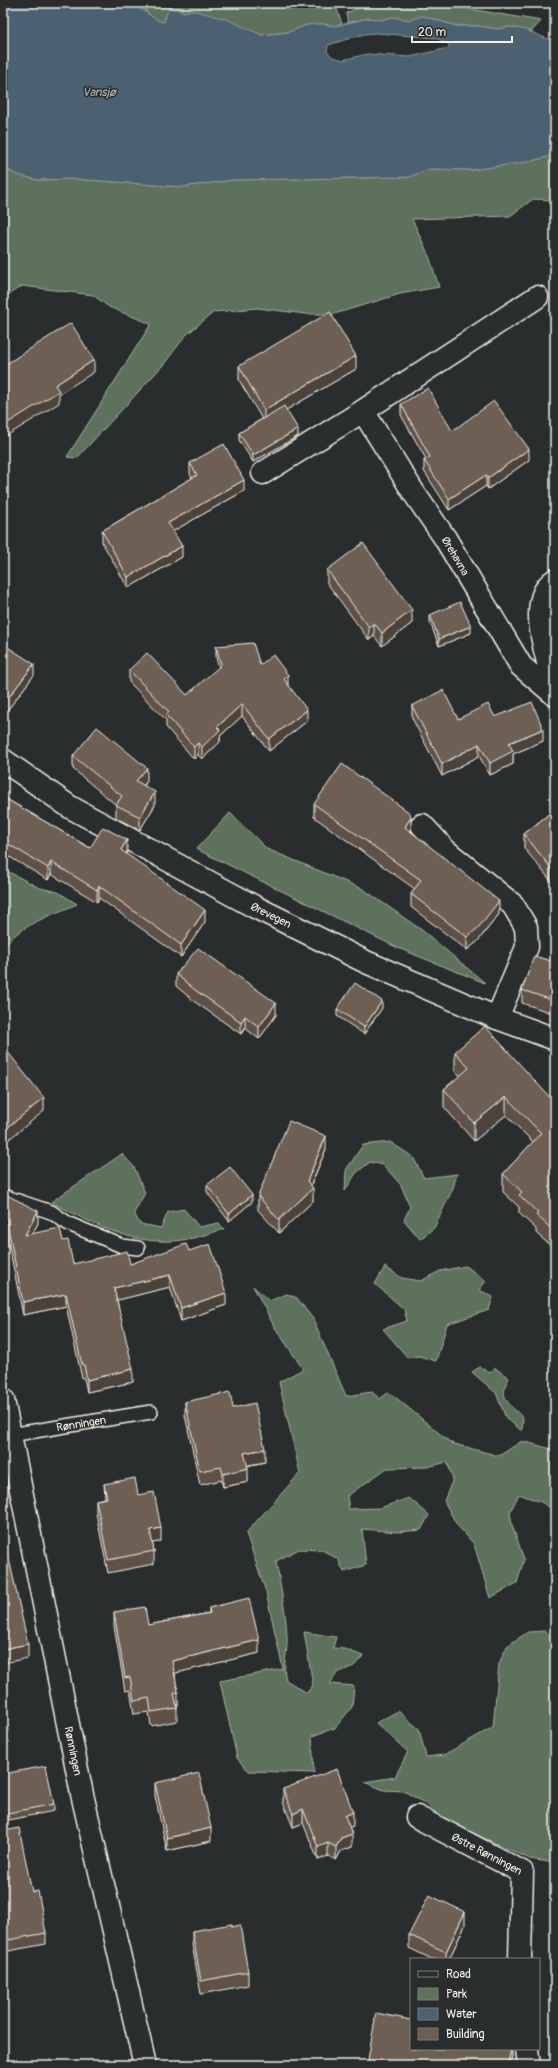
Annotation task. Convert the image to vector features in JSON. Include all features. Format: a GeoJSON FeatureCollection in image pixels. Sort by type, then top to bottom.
{"type":"FeatureCollection","features":[{"type":"Feature","properties":{"kind":"street"},"geometry":{"type":"LineString","coordinates":[[263,473],[363,411],[537,297]]}},
{"type":"Feature","properties":{"kind":"street","name":"Ørehavna"},"geometry":{"type":"LineString","coordinates":[[363,411],[414,492],[446,538],[521,666],[555,695]]}},
{"type":"Feature","properties":{"kind":"street"},"geometry":{"type":"LineString","coordinates":[[555,580],[551,582],[540,602],[541,632],[555,688]]}},
{"type":"Feature","properties":{"kind":"street","name":"Ørevegen"},"geometry":{"type":"LineString","coordinates":[[3,760],[70,807],[255,907],[366,962],[497,1018],[555,1039]]}},
{"type":"Feature","properties":{"kind":"street"},"geometry":{"type":"LineString","coordinates":[[422,825],[445,850],[513,905],[526,927],[527,947],[497,1018]]}},
{"type":"Feature","properties":{"kind":"street","name":"Rønningen"},"geometry":{"type":"LineString","coordinates":[[3,1400],[82,1794],[145,2065]]}},
{"type":"Feature","properties":{"kind":"street","name":"Østre Rønningen"},"geometry":{"type":"LineString","coordinates":[[417,1817],[522,1872],[520,1958]]}},
{"type":"Feature","properties":{"kind":"street"},"geometry":{"type":"LineString","coordinates":[[527,2050],[529,2065]]}},
{"type":"Feature","properties":{"kind":"lane"},"geometry":{"type":"LineString","coordinates":[[3,1196],[50,1212],[69,1224],[122,1246],[138,1248]]}},
{"type":"Feature","properties":{"kind":"lane","name":"Rønningen"},"geometry":{"type":"LineString","coordinates":[[10,1435],[151,1412]]}},
{"type":"Feature","properties":{"kind":"green space"},"geometry":{"type":"Polygon","coordinates":[[[109,3],[256,3],[291,7],[332,6],[337,9],[342,24],[335,26],[322,24],[307,25],[289,32],[262,35],[192,10],[184,12],[173,6],[167,13],[164,22],[156,21],[144,9],[109,3]]]}},
{"type":"Feature","properties":{"kind":"green space"},"geometry":{"type":"Polygon","coordinates":[[[370,3],[434,3],[541,21],[531,32],[510,27],[498,29],[478,26],[456,26],[423,16],[409,20],[392,17],[381,20],[369,18],[348,23],[346,13],[370,3]]]}},
{"type":"Feature","properties":{"kind":"green space"},"geometry":{"type":"Polygon","coordinates":[[[555,155],[555,200],[533,199],[510,216],[412,219],[429,256],[439,287],[400,294],[334,314],[306,314],[257,308],[214,312],[186,335],[164,364],[77,458],[67,457],[151,324],[109,307],[93,295],[22,286],[3,298],[3,168],[18,175],[38,180],[75,179],[181,187],[233,180],[409,177],[430,169],[471,170],[527,162],[555,155]]]}},
{"type":"Feature","properties":{"kind":"green space"},"geometry":{"type":"Polygon","coordinates":[[[230,813],[267,849],[363,889],[423,931],[485,983],[398,948],[196,849],[230,813]]]}},
{"type":"Feature","properties":{"kind":"green space"},"geometry":{"type":"Polygon","coordinates":[[[3,869],[40,888],[58,892],[77,904],[46,917],[23,929],[7,944],[3,952],[3,869]]]}},
{"type":"Feature","properties":{"kind":"green space"},"geometry":{"type":"Polygon","coordinates":[[[390,1142],[413,1157],[424,1178],[457,1174],[453,1188],[434,1228],[420,1239],[404,1220],[410,1207],[401,1185],[383,1165],[370,1162],[356,1173],[345,1191],[346,1170],[363,1145],[390,1142]]]}},
{"type":"Feature","properties":{"kind":"green space"},"geometry":{"type":"Polygon","coordinates":[[[122,1154],[134,1167],[145,1193],[134,1213],[140,1224],[161,1228],[168,1212],[184,1209],[199,1227],[219,1223],[224,1229],[173,1241],[141,1239],[95,1224],[51,1202],[122,1154]]]}},
{"type":"Feature","properties":{"kind":"green space"},"geometry":{"type":"Polygon","coordinates":[[[466,1266],[486,1281],[479,1290],[493,1297],[489,1310],[447,1324],[436,1361],[419,1356],[408,1358],[383,1329],[407,1321],[404,1309],[375,1284],[385,1267],[402,1278],[421,1281],[440,1271],[466,1266]]]}},
{"type":"Feature","properties":{"kind":"green space"},"geometry":{"type":"Polygon","coordinates":[[[253,1286],[269,1301],[287,1294],[297,1298],[313,1319],[346,1396],[372,1392],[380,1399],[389,1392],[451,1443],[499,1456],[522,1441],[555,1450],[555,1511],[541,1502],[519,1494],[510,1512],[512,1525],[524,1559],[517,1583],[490,1598],[474,1544],[457,1525],[444,1501],[453,1479],[447,1462],[427,1467],[387,1468],[347,1496],[349,1509],[380,1508],[409,1498],[429,1515],[421,1530],[398,1532],[362,1529],[366,1565],[344,1572],[338,1559],[322,1550],[299,1549],[276,1561],[286,1627],[286,1680],[307,1693],[313,1685],[304,1632],[336,1637],[333,1648],[344,1649],[363,1656],[354,1666],[337,1673],[330,1684],[354,1686],[352,1707],[335,1728],[312,1736],[314,1773],[248,1771],[237,1758],[220,1681],[283,1669],[266,1592],[246,1533],[300,1473],[279,1382],[303,1369],[274,1326],[253,1286]]]}},
{"type":"Feature","properties":{"kind":"green space"},"geometry":{"type":"Polygon","coordinates":[[[480,1367],[490,1373],[495,1368],[509,1378],[504,1391],[505,1396],[523,1418],[522,1431],[506,1418],[496,1393],[472,1372],[480,1367]]]}},
{"type":"Feature","properties":{"kind":"green space"},"geometry":{"type":"Polygon","coordinates":[[[545,1631],[555,1640],[555,1863],[530,1859],[444,1820],[426,1804],[404,1791],[384,1790],[364,1782],[395,1777],[408,1752],[376,1723],[398,1711],[419,1729],[426,1757],[444,1755],[493,1727],[499,1664],[507,1646],[528,1632],[545,1631]]]}},
{"type":"Feature","properties":{"kind":"water","name":"Vansjø"},"geometry":{"type":"Polygon","coordinates":[[[3,3],[104,3],[139,8],[156,19],[164,22],[169,7],[184,12],[192,10],[226,19],[262,35],[289,32],[307,25],[322,24],[335,26],[369,18],[381,20],[392,17],[409,20],[423,16],[456,26],[478,26],[498,29],[510,27],[526,30],[555,42],[555,155],[527,162],[471,170],[430,169],[409,177],[233,180],[181,187],[75,179],[38,180],[18,175],[3,168],[3,3]],[[376,33],[364,34],[328,45],[327,52],[333,57],[343,60],[367,54],[410,57],[448,48],[450,45],[436,38],[376,33]]]}},
{"type":"Feature","properties":{"kind":"building"},"geometry":{"type":"Polygon","coordinates":[[[330,312],[356,356],[264,410],[239,366],[330,312]]]}},
{"type":"Feature","properties":{"kind":"building"},"geometry":{"type":"Polygon","coordinates":[[[71,323],[94,360],[55,385],[59,391],[3,426],[3,366],[71,323]]]}},
{"type":"Feature","properties":{"kind":"building"},"geometry":{"type":"Polygon","coordinates":[[[428,388],[452,431],[494,401],[529,449],[488,478],[486,475],[449,499],[424,460],[430,457],[401,404],[428,388]]]}},
{"type":"Feature","properties":{"kind":"building"},"geometry":{"type":"Polygon","coordinates":[[[284,406],[298,429],[253,455],[239,433],[284,406]]]}},
{"type":"Feature","properties":{"kind":"building"},"geometry":{"type":"Polygon","coordinates":[[[224,444],[244,480],[168,523],[182,546],[128,577],[102,531],[197,475],[190,463],[224,444]]]}},
{"type":"Feature","properties":{"kind":"building"},"geometry":{"type":"Polygon","coordinates":[[[363,543],[412,610],[382,633],[374,623],[369,627],[327,570],[363,543]]]}},
{"type":"Feature","properties":{"kind":"building"},"geometry":{"type":"Polygon","coordinates":[[[460,602],[471,626],[439,639],[430,615],[460,602]]]}},
{"type":"Feature","properties":{"kind":"building"},"geometry":{"type":"Polygon","coordinates":[[[253,643],[260,665],[273,655],[288,675],[284,679],[307,710],[269,739],[242,704],[217,727],[220,730],[202,747],[198,743],[194,747],[166,715],[169,712],[129,670],[147,653],[187,695],[221,665],[216,646],[253,643]]]}},
{"type":"Feature","properties":{"kind":"building"},"geometry":{"type":"Polygon","coordinates":[[[3,644],[34,664],[6,701],[3,699],[3,644]]]}},
{"type":"Feature","properties":{"kind":"building"},"geometry":{"type":"Polygon","coordinates":[[[443,690],[458,719],[488,704],[495,717],[532,702],[543,729],[509,743],[513,751],[490,763],[479,744],[442,764],[412,706],[443,690]]]}},
{"type":"Feature","properties":{"kind":"building"},"geometry":{"type":"Polygon","coordinates":[[[97,727],[147,768],[136,781],[155,792],[140,817],[116,805],[122,796],[73,756],[97,727]]]}},
{"type":"Feature","properties":{"kind":"building"},"geometry":{"type":"Polygon","coordinates":[[[342,764],[410,813],[411,817],[405,827],[499,901],[478,928],[467,937],[411,894],[421,880],[314,804],[342,764]]]}},
{"type":"Feature","properties":{"kind":"building"},"geometry":{"type":"Polygon","coordinates":[[[3,797],[90,848],[103,827],[127,840],[121,850],[205,910],[181,945],[99,886],[97,890],[51,862],[48,868],[3,841],[3,797]]]}},
{"type":"Feature","properties":{"kind":"building"},"geometry":{"type":"Polygon","coordinates":[[[555,809],[555,865],[551,868],[524,834],[555,809]]]}},
{"type":"Feature","properties":{"kind":"building"},"geometry":{"type":"Polygon","coordinates":[[[198,948],[276,1003],[259,1027],[245,1016],[241,1022],[195,990],[176,974],[198,948]]]}},
{"type":"Feature","properties":{"kind":"building"},"geometry":{"type":"Polygon","coordinates":[[[534,956],[555,962],[555,1001],[522,990],[534,956]]]}},
{"type":"Feature","properties":{"kind":"building"},"geometry":{"type":"Polygon","coordinates":[[[355,983],[382,1001],[364,1027],[337,1009],[355,983]]]}},
{"type":"Feature","properties":{"kind":"building"},"geometry":{"type":"Polygon","coordinates":[[[485,1026],[555,1103],[555,1232],[536,1215],[538,1213],[519,1195],[522,1192],[503,1174],[541,1133],[506,1097],[474,1123],[444,1089],[469,1068],[455,1052],[485,1026]]]}},
{"type":"Feature","properties":{"kind":"building"},"geometry":{"type":"Polygon","coordinates":[[[3,1046],[44,1098],[3,1131],[3,1046]]]}},
{"type":"Feature","properties":{"kind":"building"},"geometry":{"type":"Polygon","coordinates":[[[289,1121],[326,1136],[307,1181],[313,1188],[279,1220],[258,1196],[289,1121]]]}},
{"type":"Feature","properties":{"kind":"building"},"geometry":{"type":"Polygon","coordinates":[[[230,1167],[252,1195],[229,1214],[207,1185],[230,1167]]]}},
{"type":"Feature","properties":{"kind":"building"},"geometry":{"type":"Polygon","coordinates":[[[3,1193],[38,1211],[25,1235],[60,1228],[63,1241],[68,1240],[73,1264],[127,1251],[130,1264],[186,1244],[189,1251],[210,1244],[226,1293],[181,1308],[170,1275],[114,1288],[133,1369],[87,1380],[84,1365],[82,1365],[66,1294],[23,1302],[3,1203],[3,1193]]]}},
{"type":"Feature","properties":{"kind":"building"},"geometry":{"type":"Polygon","coordinates":[[[230,1392],[233,1408],[255,1403],[265,1449],[244,1453],[248,1468],[223,1474],[221,1467],[200,1471],[185,1402],[230,1392]]]}},
{"type":"Feature","properties":{"kind":"building"},"geometry":{"type":"Polygon","coordinates":[[[135,1478],[138,1495],[154,1492],[161,1528],[150,1530],[154,1551],[108,1560],[96,1500],[107,1498],[104,1484],[135,1478]]]}},
{"type":"Feature","properties":{"kind":"building"},"geometry":{"type":"Polygon","coordinates":[[[9,1559],[28,1644],[3,1649],[3,1560],[9,1559]]]}},
{"type":"Feature","properties":{"kind":"building"},"geometry":{"type":"Polygon","coordinates":[[[249,1598],[259,1640],[172,1661],[178,1692],[174,1693],[177,1708],[151,1712],[149,1698],[134,1701],[130,1677],[125,1678],[114,1612],[145,1607],[148,1625],[210,1613],[209,1608],[249,1598]]]}},
{"type":"Feature","properties":{"kind":"building"},"geometry":{"type":"Polygon","coordinates":[[[3,1736],[5,1750],[3,1750],[3,1736]]]}},
{"type":"Feature","properties":{"kind":"building"},"geometry":{"type":"Polygon","coordinates":[[[46,1766],[54,1804],[3,1814],[3,1774],[46,1766]]]}},
{"type":"Feature","properties":{"kind":"building"},"geometry":{"type":"Polygon","coordinates":[[[337,1769],[353,1812],[345,1816],[352,1834],[341,1838],[336,1847],[328,1843],[318,1847],[303,1809],[293,1814],[283,1789],[337,1769]]]}},
{"type":"Feature","properties":{"kind":"building"},"geometry":{"type":"Polygon","coordinates":[[[199,1773],[211,1828],[167,1838],[155,1783],[199,1773]]]}},
{"type":"Feature","properties":{"kind":"building"},"geometry":{"type":"Polygon","coordinates":[[[19,1828],[32,1892],[38,1891],[46,1933],[3,1941],[3,1831],[19,1828]]]}},
{"type":"Feature","properties":{"kind":"building"},"geometry":{"type":"Polygon","coordinates":[[[429,1895],[465,1912],[446,1952],[409,1935],[429,1895]]]}},
{"type":"Feature","properties":{"kind":"building"},"geometry":{"type":"Polygon","coordinates":[[[232,1924],[232,1927],[240,1925],[248,1972],[201,1981],[192,1931],[232,1924]]]}},
{"type":"Feature","properties":{"kind":"building"},"geometry":{"type":"Polygon","coordinates":[[[376,2013],[410,2020],[410,2050],[511,2050],[508,2065],[394,2065],[368,2060],[376,2013]]]}},
{"type":"Feature","properties":{"kind":"building"},"geometry":{"type":"Polygon","coordinates":[[[552,2035],[555,2035],[555,2065],[554,2065],[552,2035]]]}}]}
